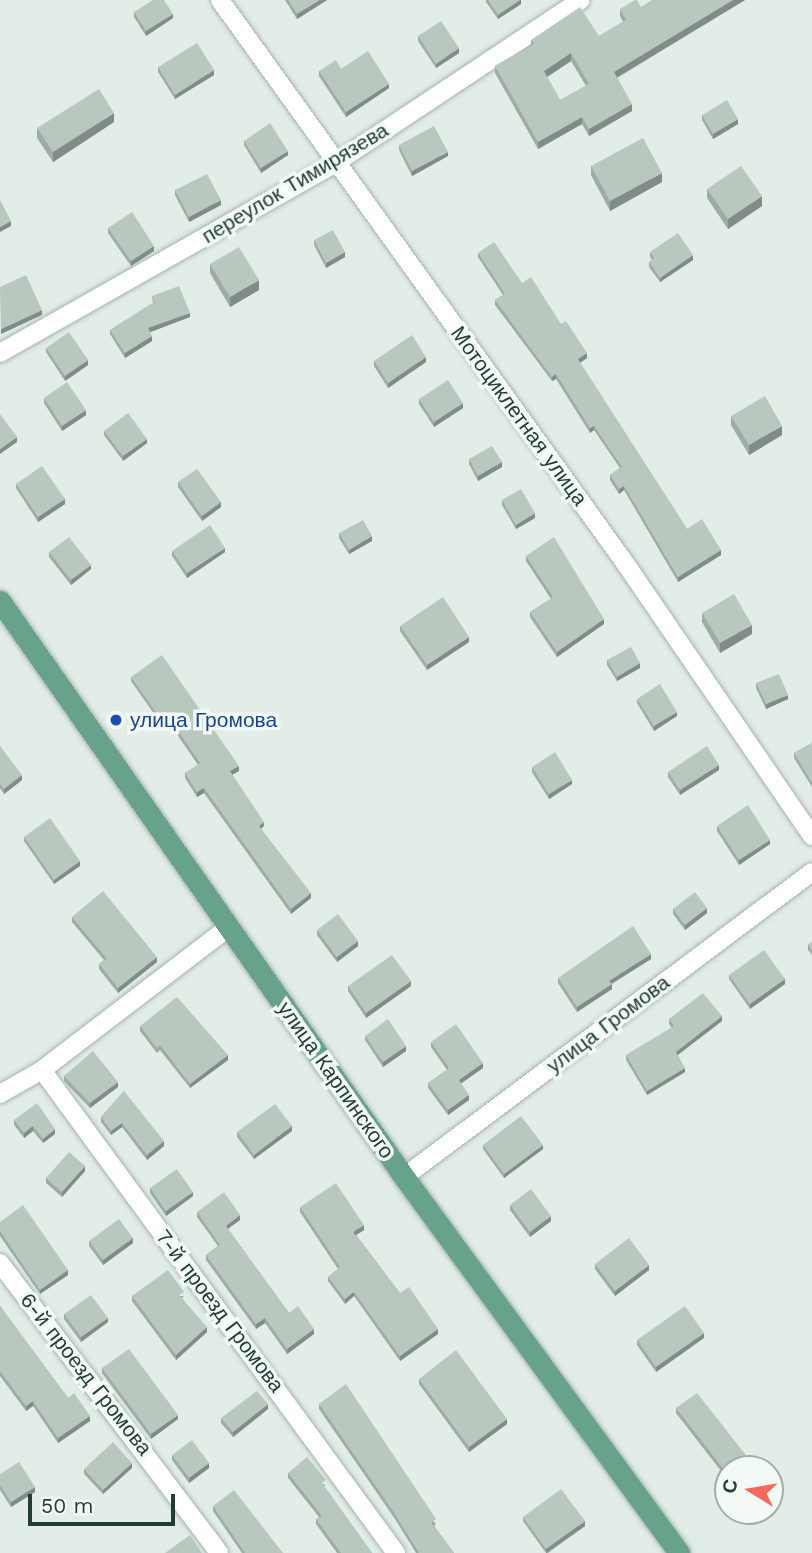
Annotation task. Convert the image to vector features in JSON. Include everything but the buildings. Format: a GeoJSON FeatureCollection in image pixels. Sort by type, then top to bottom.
{"type":"FeatureCollection","features":[{"type":"Feature","properties":{"kind":"main road","name":"улица Карпинского"},"geometry":{"type":"LineString","coordinates":[[0,601],[404,1177],[679,1553]]}},
{"type":"Feature","properties":{"kind":"street","name":"Мотоциклетная улица"},"geometry":{"type":"LineString","coordinates":[[220,0],[334,163],[625,563],[812,836]]}},
{"type":"Feature","properties":{"kind":"street","name":"переулок Тимирязева"},"geometry":{"type":"LineString","coordinates":[[0,353],[334,163],[582,0]]}},
{"type":"Feature","properties":{"kind":"street","name":"улица Громова"},"geometry":{"type":"LineString","coordinates":[[404,1177],[812,872]]}},
{"type":"Feature","properties":{"kind":"street"},"geometry":{"type":"LineString","coordinates":[[0,1094],[42,1070],[229,927]]}},
{"type":"Feature","properties":{"kind":"street","name":"7-й проезд Громова"},"geometry":{"type":"LineString","coordinates":[[42,1070],[396,1553]]}},
{"type":"Feature","properties":{"kind":"street","name":"6-й проезд Громова"},"geometry":{"type":"LineString","coordinates":[[0,1263],[219,1553]]}},
{"type":"Feature","properties":{"kind":"place","name":"улица Громова"},"geometry":{"type":"Point","coordinates":[116,720]}}]}
